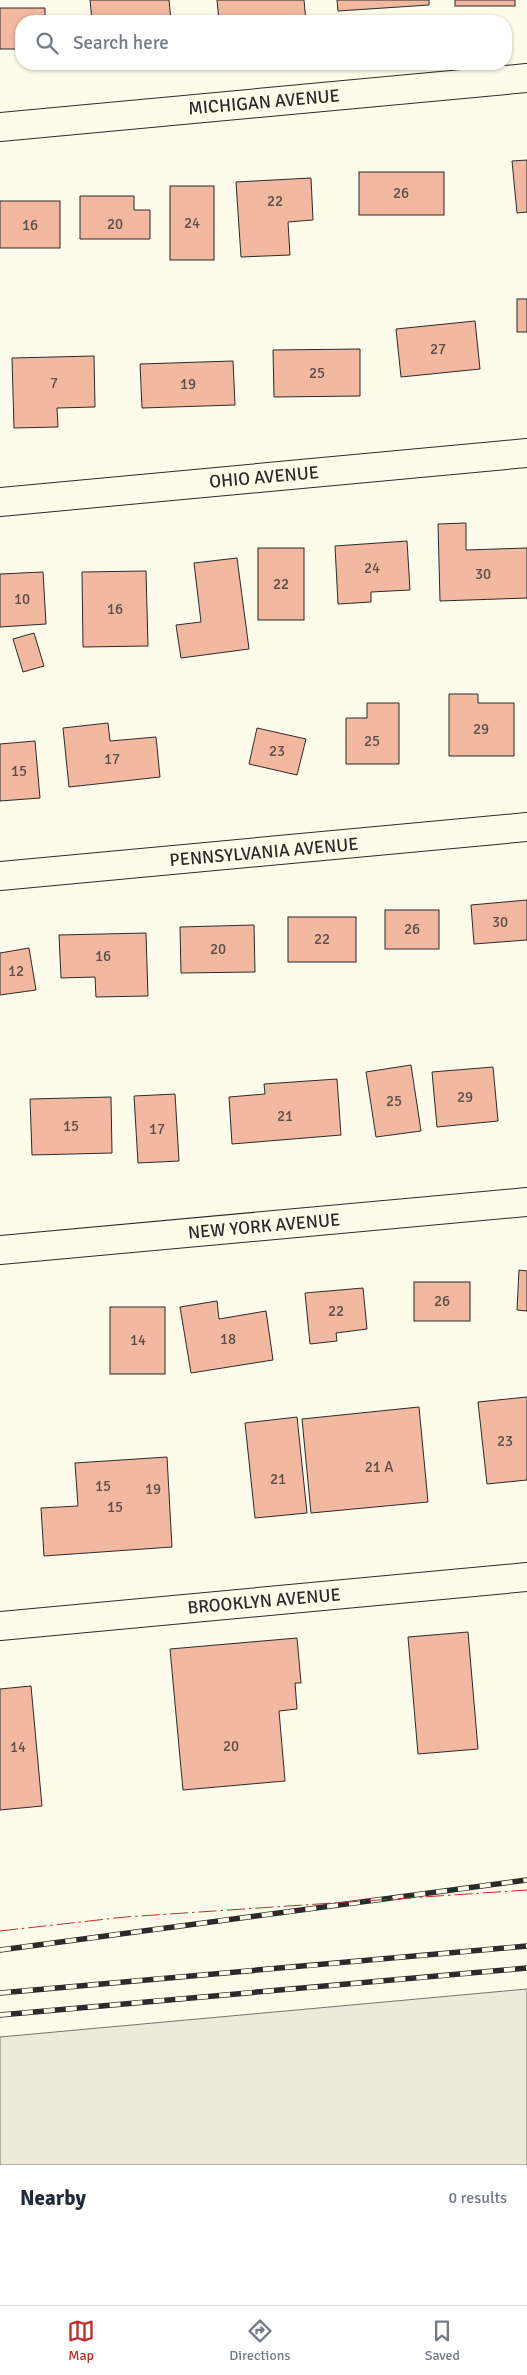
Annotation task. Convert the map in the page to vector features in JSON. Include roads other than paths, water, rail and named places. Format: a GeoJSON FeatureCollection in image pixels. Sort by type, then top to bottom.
{"type":"FeatureCollection","features":[{"type":"Feature","properties":{"kind":"street","name":"MICHIGAN AVENUE"},"geometry":{"type":"LineString","coordinates":[[0,127],[527,78]]}},
{"type":"Feature","properties":{"kind":"street","name":"OHIO AVENUE"},"geometry":{"type":"LineString","coordinates":[[0,502],[527,453]]}},
{"type":"Feature","properties":{"kind":"street","name":"PENNSYLVANIA AVENUE"},"geometry":{"type":"LineString","coordinates":[[0,876],[527,827]]}},
{"type":"Feature","properties":{"kind":"street","name":"NEW YORK AVENUE"},"geometry":{"type":"LineString","coordinates":[[0,1250],[527,1202]]}},
{"type":"Feature","properties":{"kind":"street","name":"BROOKLYN AVENUE"},"geometry":{"type":"LineString","coordinates":[[0,1626],[527,1577]]}},
{"type":"Feature","properties":{"kind":"railway"},"geometry":{"type":"LineString","coordinates":[[0,1950],[527,1880]]}},
{"type":"Feature","properties":{"kind":"railway"},"geometry":{"type":"LineString","coordinates":[[0,1993],[527,1946]]}},
{"type":"Feature","properties":{"kind":"railway"},"geometry":{"type":"LineString","coordinates":[[0,2015],[527,1968]]}}]}
